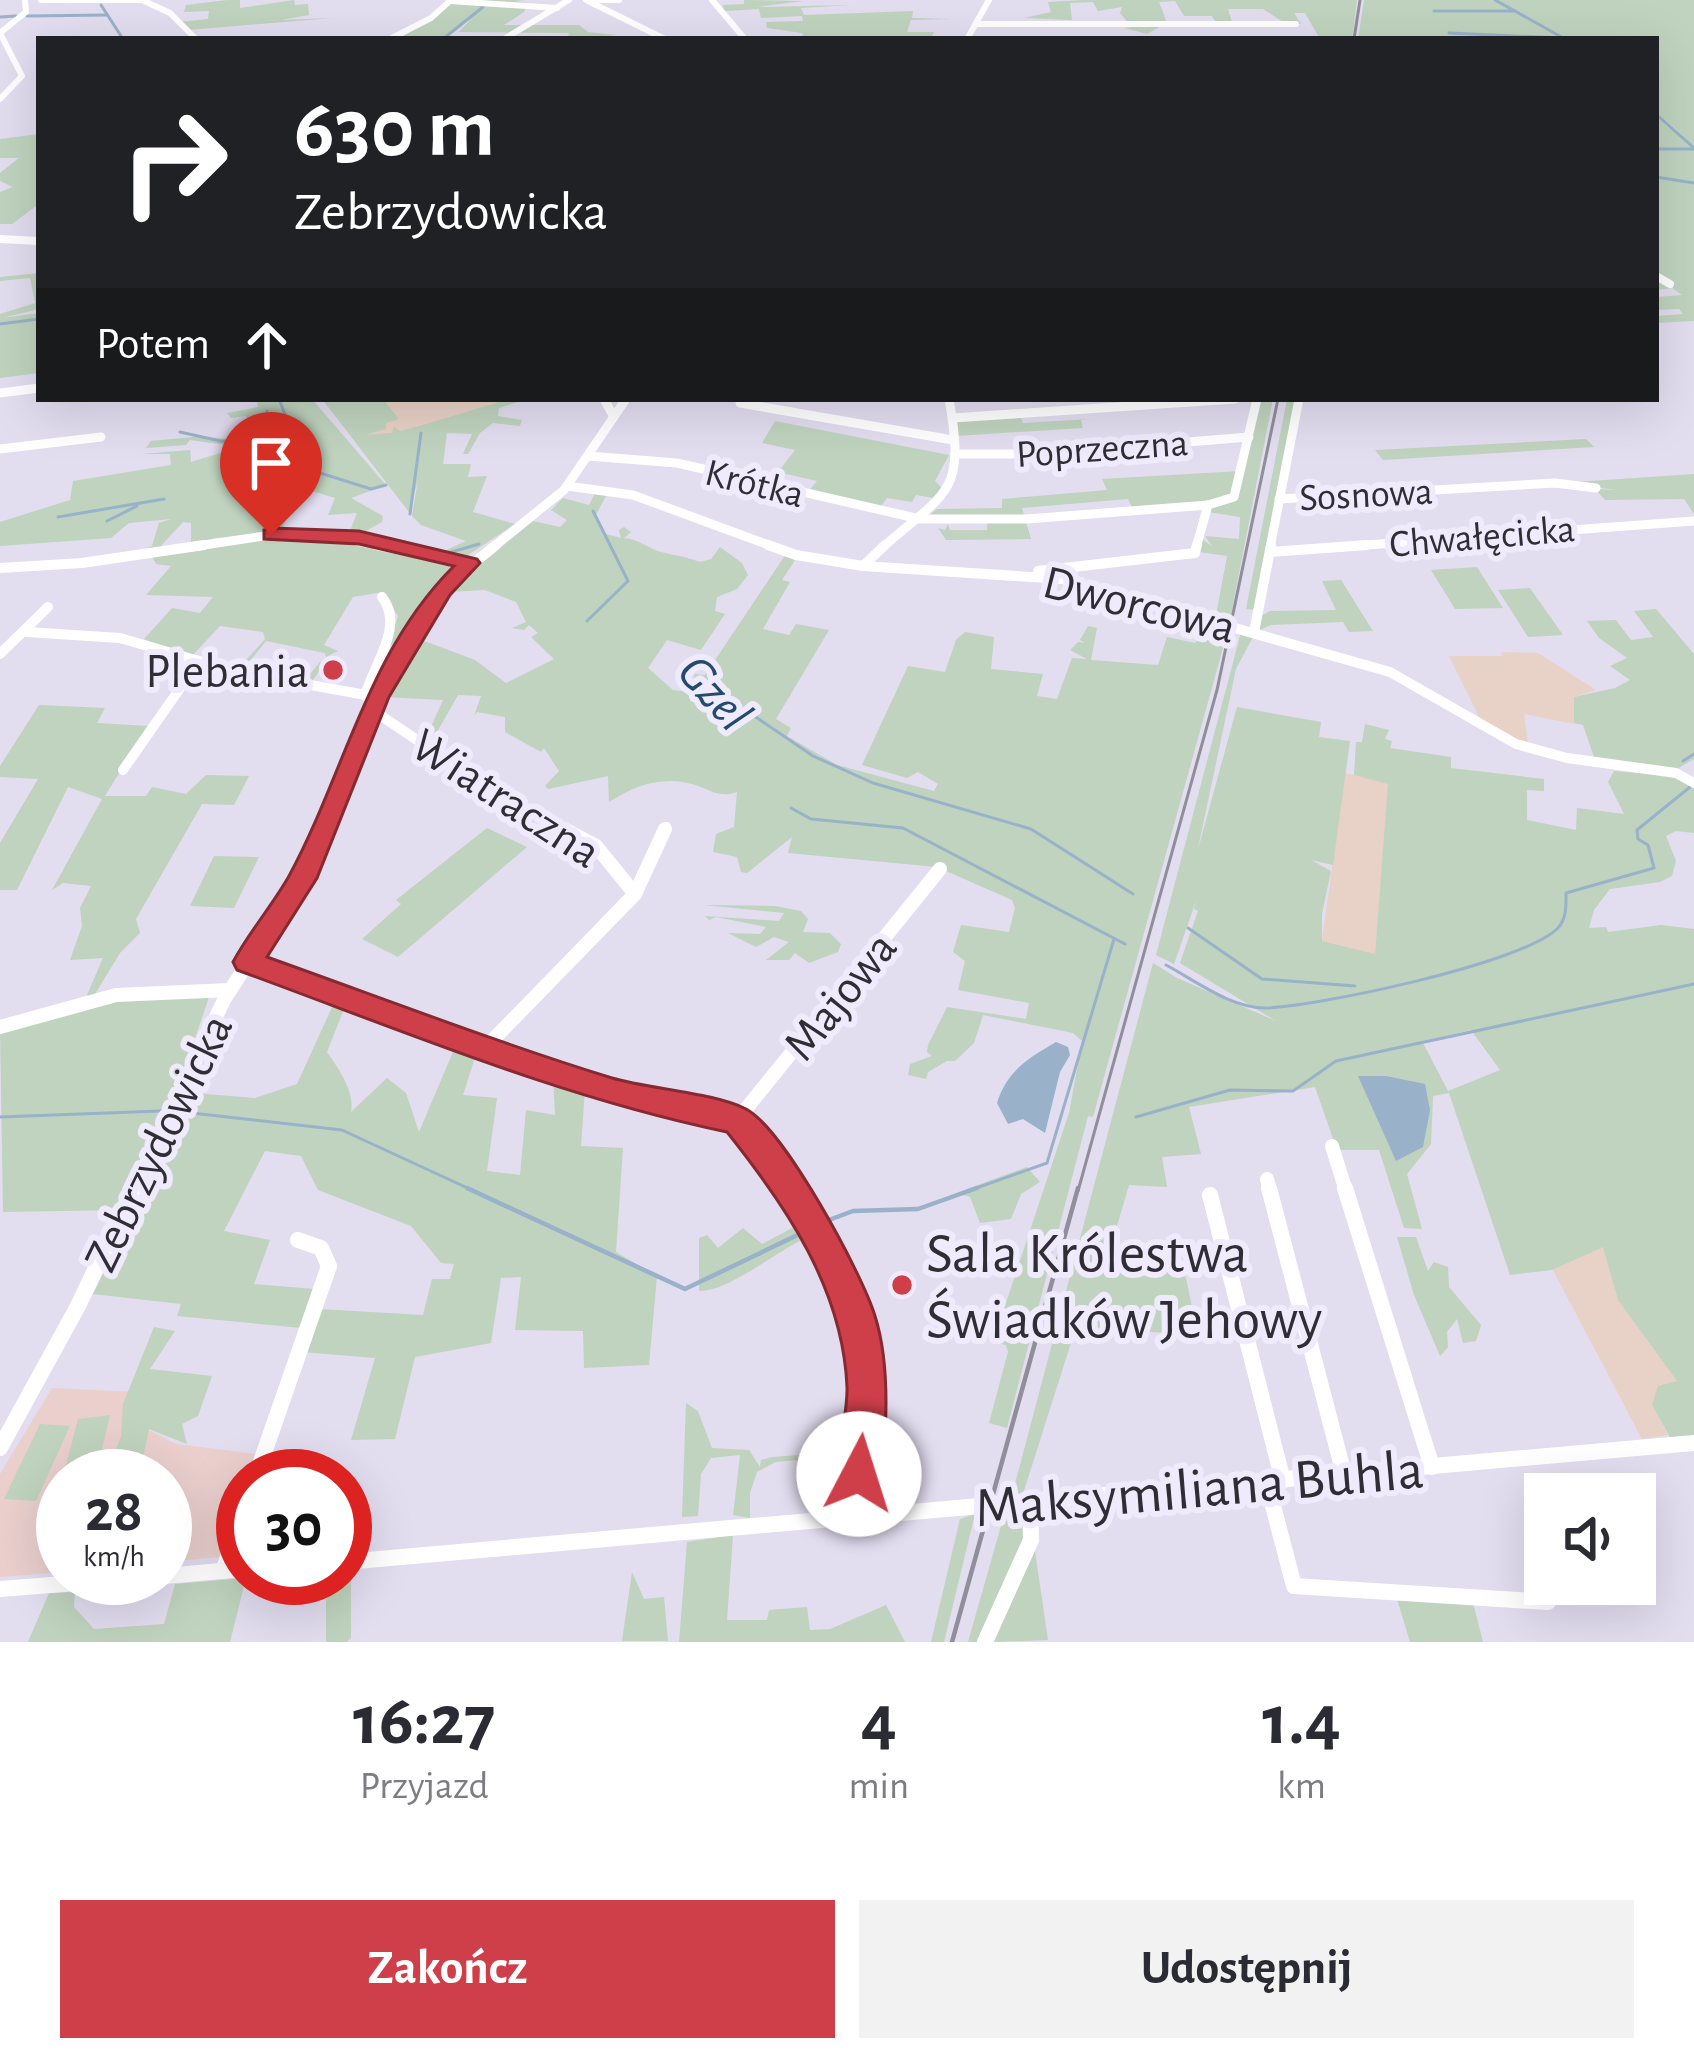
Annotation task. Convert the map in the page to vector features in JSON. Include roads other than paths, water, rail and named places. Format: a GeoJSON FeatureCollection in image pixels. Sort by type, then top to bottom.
{"type":"FeatureCollection","features":[{"type":"Feature","properties":{"kind":"street"},"geometry":{"type":"LineString","coordinates":[[0,99],[22,76],[0,33],[26,12],[25,0]]}},
{"type":"Feature","properties":{"kind":"street"},"geometry":{"type":"LineString","coordinates":[[41,0],[143,0],[170,13],[193,36]]}},
{"type":"Feature","properties":{"kind":"street"},"geometry":{"type":"LineString","coordinates":[[396,36],[431,18],[451,0],[557,8]]}},
{"type":"Feature","properties":{"kind":"street"},"geometry":{"type":"LineString","coordinates":[[508,36],[569,0],[619,0]]}},
{"type":"Feature","properties":{"kind":"street"},"geometry":{"type":"LineString","coordinates":[[586,0],[659,36]]}},
{"type":"Feature","properties":{"kind":"street"},"geometry":{"type":"LineString","coordinates":[[712,0],[742,36]]}},
{"type":"Feature","properties":{"kind":"street"},"geometry":{"type":"LineString","coordinates":[[969,36],[989,0]]}},
{"type":"Feature","properties":{"kind":"street"},"geometry":{"type":"LineString","coordinates":[[976,24],[1296,24]]}},
{"type":"Feature","properties":{"kind":"street"},"geometry":{"type":"LineString","coordinates":[[1134,24],[1140,36]]}},
{"type":"Feature","properties":{"kind":"street"},"geometry":{"type":"LineString","coordinates":[[0,239],[36,241]]}},
{"type":"Feature","properties":{"kind":"street"},"geometry":{"type":"LineString","coordinates":[[1659,278],[1670,284]]}},
{"type":"Feature","properties":{"kind":"street"},"geometry":{"type":"LineString","coordinates":[[0,393],[36,388]]}},
{"type":"Feature","properties":{"kind":"street"},"geometry":{"type":"LineString","coordinates":[[606,402],[614,417]]}},
{"type":"Feature","properties":{"kind":"street","name":"Zebrzydowicka"},"geometry":{"type":"LineString","coordinates":[[0,1448],[78,1306],[230,990],[302,878],[371,701],[441,592],[469,563],[567,486],[624,402]]}},
{"type":"Feature","properties":{"kind":"street","name":"Poprzeczna"},"geometry":{"type":"LineString","coordinates":[[863,566],[948,496],[955,479],[950,402]]}},
{"type":"Feature","properties":{"kind":"street","name":"Poprzeczna"},"geometry":{"type":"LineString","coordinates":[[953,418],[1190,402]]}},
{"type":"Feature","properties":{"kind":"street"},"geometry":{"type":"LineString","coordinates":[[1024,573],[1190,556],[1200,546],[1208,506],[1234,497],[1257,402]]}},
{"type":"Feature","properties":{"kind":"street"},"geometry":{"type":"LineString","coordinates":[[1255,632],[1298,402]]}},
{"type":"Feature","properties":{"kind":"street","name":"Poprzeczna"},"geometry":{"type":"LineString","coordinates":[[740,403],[953,440]]}},
{"type":"Feature","properties":{"kind":"street"},"geometry":{"type":"LineString","coordinates":[[0,449],[101,437]]}},
{"type":"Feature","properties":{"kind":"street","name":"Poprzeczna"},"geometry":{"type":"LineString","coordinates":[[955,454],[1041,454],[1249,437]]}},
{"type":"Feature","properties":{"kind":"street","name":"Krótka"},"geometry":{"type":"LineString","coordinates":[[588,457],[677,463],[920,519]]}},
{"type":"Feature","properties":{"kind":"street","name":"Sosnowa"},"geometry":{"type":"LineString","coordinates":[[1279,499],[1555,483],[1596,488]]}},
{"type":"Feature","properties":{"kind":"street","name":"Dworcowa"},"geometry":{"type":"LineString","coordinates":[[567,486],[633,495],[796,555],[863,566],[1024,573],[1255,632],[1390,672],[1516,744],[1567,758],[1676,773],[1693,783]]}},
{"type":"Feature","properties":{"kind":"street","name":"Poprzeczna"},"geometry":{"type":"LineString","coordinates":[[920,519],[1027,519],[1208,506]]}},
{"type":"Feature","properties":{"kind":"street","name":"Chwałęcicka"},"geometry":{"type":"LineString","coordinates":[[1270,551],[1694,521]]}},
{"type":"Feature","properties":{"kind":"street"},"geometry":{"type":"LineString","coordinates":[[0,568],[82,563],[271,535],[321,534],[469,563]]}},
{"type":"Feature","properties":{"kind":"street"},"geometry":{"type":"LineString","coordinates":[[27,632],[121,638],[371,701],[375,661],[395,621],[394,610],[382,597]]}},
{"type":"Feature","properties":{"kind":"street"},"geometry":{"type":"LineString","coordinates":[[0,655],[48,607]]}},
{"type":"Feature","properties":{"kind":"street"},"geometry":{"type":"LineString","coordinates":[[123,770],[199,661]]}},
{"type":"Feature","properties":{"kind":"street","name":"Wiatraczna"},"geometry":{"type":"LineString","coordinates":[[371,701],[500,796],[596,846],[635,893]]}},
{"type":"Feature","properties":{"kind":"street","name":"Wiatraczna"},"geometry":{"type":"LineString","coordinates":[[486,1047],[635,893],[666,827]]}},
{"type":"Feature","properties":{"kind":"street","name":"Majowa"},"geometry":{"type":"LineString","coordinates":[[737,1120],[940,869]]}},
{"type":"Feature","properties":{"kind":"street"},"geometry":{"type":"LineString","coordinates":[[248,962],[631,1098],[737,1120],[795,1191],[857,1317],[866,1389],[855,1516]]}},
{"type":"Feature","properties":{"kind":"street"},"geometry":{"type":"LineString","coordinates":[[0,1027],[116,994],[230,990]]}},
{"type":"Feature","properties":{"kind":"street"},"geometry":{"type":"LineString","coordinates":[[1332,1146],[1432,1467]]}},
{"type":"Feature","properties":{"kind":"street"},"geometry":{"type":"LineString","coordinates":[[1267,1179],[1344,1474]]}},
{"type":"Feature","properties":{"kind":"street"},"geometry":{"type":"LineString","coordinates":[[1210,1195],[1294,1586],[1524,1601]]}},
{"type":"Feature","properties":{"kind":"street"},"geometry":{"type":"LineString","coordinates":[[265,1449],[329,1266],[321,1248],[298,1240]]}},
{"type":"Feature","properties":{"kind":"street","name":"Maksymiliana Buhla"},"geometry":{"type":"LineString","coordinates":[[372,1560],[1694,1443]]}},
{"type":"Feature","properties":{"kind":"street"},"geometry":{"type":"LineString","coordinates":[[985,1642],[1031,1540],[1030,1503]]}},
{"type":"Feature","properties":{"kind":"street"},"geometry":{"type":"LineString","coordinates":[[0,1589],[36,1586]]}},
{"type":"Feature","properties":{"kind":"water"},"geometry":{"type":"Polygon","coordinates":[[[1056,1042],[1068,1047],[1070,1055],[1060,1072],[1045,1133],[1023,1119],[1008,1124],[997,1103],[1006,1082],[1027,1060],[1056,1042]]]}},
{"type":"Feature","properties":{"kind":"water"},"geometry":{"type":"Polygon","coordinates":[[[1358,1076],[1425,1084],[1430,1110],[1423,1147],[1396,1161],[1358,1076]]]}},
{"type":"Feature","properties":{"kind":"waterway"},"geometry":{"type":"LineString","coordinates":[[1495,0],[1515,11]]}},
{"type":"Feature","properties":{"kind":"waterway","name":"Gzel"},"geometry":{"type":"LineString","coordinates":[[101,5],[121,36]]}},
{"type":"Feature","properties":{"kind":"waterway"},"geometry":{"type":"LineString","coordinates":[[447,36],[483,7]]}},
{"type":"Feature","properties":{"kind":"waterway"},"geometry":{"type":"LineString","coordinates":[[1434,11],[1515,11]]}},
{"type":"Feature","properties":{"kind":"waterway"},"geometry":{"type":"LineString","coordinates":[[1515,11],[1560,36]]}},
{"type":"Feature","properties":{"kind":"waterway"},"geometry":{"type":"LineString","coordinates":[[27,16],[107,15]]}},
{"type":"Feature","properties":{"kind":"waterway"},"geometry":{"type":"LineString","coordinates":[[0,17],[16,16]]}},
{"type":"Feature","properties":{"kind":"waterway"},"geometry":{"type":"LineString","coordinates":[[1449,33],[1517,36]]}},
{"type":"Feature","properties":{"kind":"waterway"},"geometry":{"type":"LineString","coordinates":[[1659,117],[1694,148]]}},
{"type":"Feature","properties":{"kind":"waterway"},"geometry":{"type":"LineString","coordinates":[[1659,149],[1694,149]]}},
{"type":"Feature","properties":{"kind":"waterway"},"geometry":{"type":"LineString","coordinates":[[1659,177],[1694,183]]}},
{"type":"Feature","properties":{"kind":"waterway"},"geometry":{"type":"LineString","coordinates":[[0,324],[36,319]]}},
{"type":"Feature","properties":{"kind":"waterway"},"geometry":{"type":"LineString","coordinates":[[280,402],[297,445]]}},
{"type":"Feature","properties":{"kind":"waterway"},"geometry":{"type":"LineString","coordinates":[[267,411],[269,444]]}},
{"type":"Feature","properties":{"kind":"waterway"},"geometry":{"type":"LineString","coordinates":[[180,432],[220,441],[269,444]]}},
{"type":"Feature","properties":{"kind":"waterway"},"geometry":{"type":"LineString","coordinates":[[410,514],[421,433]]}},
{"type":"Feature","properties":{"kind":"waterway"},"geometry":{"type":"LineString","coordinates":[[269,444],[297,445]]}},
{"type":"Feature","properties":{"kind":"waterway"},"geometry":{"type":"LineString","coordinates":[[297,445],[306,468]]}},
{"type":"Feature","properties":{"kind":"waterway"},"geometry":{"type":"LineString","coordinates":[[245,458],[263,455],[306,468]]}},
{"type":"Feature","properties":{"kind":"waterway"},"geometry":{"type":"LineString","coordinates":[[306,468],[371,489],[386,485]]}},
{"type":"Feature","properties":{"kind":"waterway"},"geometry":{"type":"LineString","coordinates":[[58,517],[164,499]]}},
{"type":"Feature","properties":{"kind":"waterway"},"geometry":{"type":"LineString","coordinates":[[107,521],[137,506]]}},
{"type":"Feature","properties":{"kind":"waterway"},"geometry":{"type":"LineString","coordinates":[[587,621],[628,581],[593,511]]}},
{"type":"Feature","properties":{"kind":"waterway"},"geometry":{"type":"LineString","coordinates":[[448,553],[479,544]]}},
{"type":"Feature","properties":{"kind":"waterway"},"geometry":{"type":"LineString","coordinates":[[747,711],[813,756],[873,783],[1031,829],[1133,894]]}},
{"type":"Feature","properties":{"kind":"waterway"},"geometry":{"type":"LineString","coordinates":[[1683,761],[1694,754]]}},
{"type":"Feature","properties":{"kind":"waterway","name":"Gzel"},"geometry":{"type":"LineString","coordinates":[[1166,965],[1228,999],[1267,1008],[1373,991],[1506,955],[1558,928],[1566,893],[1654,868],[1648,845],[1638,839],[1637,830],[1690,787]]}},
{"type":"Feature","properties":{"kind":"waterway","name":"Gzel"},"geometry":{"type":"LineString","coordinates":[[791,808],[811,819],[903,828],[1125,944]]}},
{"type":"Feature","properties":{"kind":"waterway"},"geometry":{"type":"LineString","coordinates":[[1188,928],[1262,979],[1355,986]]}},
{"type":"Feature","properties":{"kind":"waterway"},"geometry":{"type":"LineString","coordinates":[[968,1191],[1047,1163],[1114,939]]}},
{"type":"Feature","properties":{"kind":"waterway"},"geometry":{"type":"LineString","coordinates":[[1136,1117],[1230,1090],[1293,1091],[1336,1061],[1694,984]]}},
{"type":"Feature","properties":{"kind":"waterway"},"geometry":{"type":"LineString","coordinates":[[0,1117],[160,1111]]}},
{"type":"Feature","properties":{"kind":"waterway"},"geometry":{"type":"LineString","coordinates":[[192,1113],[342,1130],[474,1191]]}},
{"type":"Feature","properties":{"kind":"waterway"},"geometry":{"type":"LineString","coordinates":[[467,1188],[685,1289],[806,1231]]}},
{"type":"Feature","properties":{"kind":"waterway"},"geometry":{"type":"LineString","coordinates":[[821,1223],[853,1211],[918,1209],[977,1188]]}},
{"type":"Feature","properties":{"kind":"railway"},"geometry":{"type":"LineString","coordinates":[[1354,36],[1360,0]]}},
{"type":"Feature","properties":{"kind":"railway"},"geometry":{"type":"LineString","coordinates":[[1078,1191],[1217,690],[1277,402]]}},
{"type":"Feature","properties":{"kind":"railway"},"geometry":{"type":"LineString","coordinates":[[952,1642],[1078,1188]]}},
{"type":"Feature","properties":{"kind":"place","name":"Plebania"},"geometry":{"type":"Point","coordinates":[333,670]}},
{"type":"Feature","properties":{"kind":"place","name":"Sala Królestwa Świadków Jehowy"},"geometry":{"type":"Point","coordinates":[902,1285]}}]}
